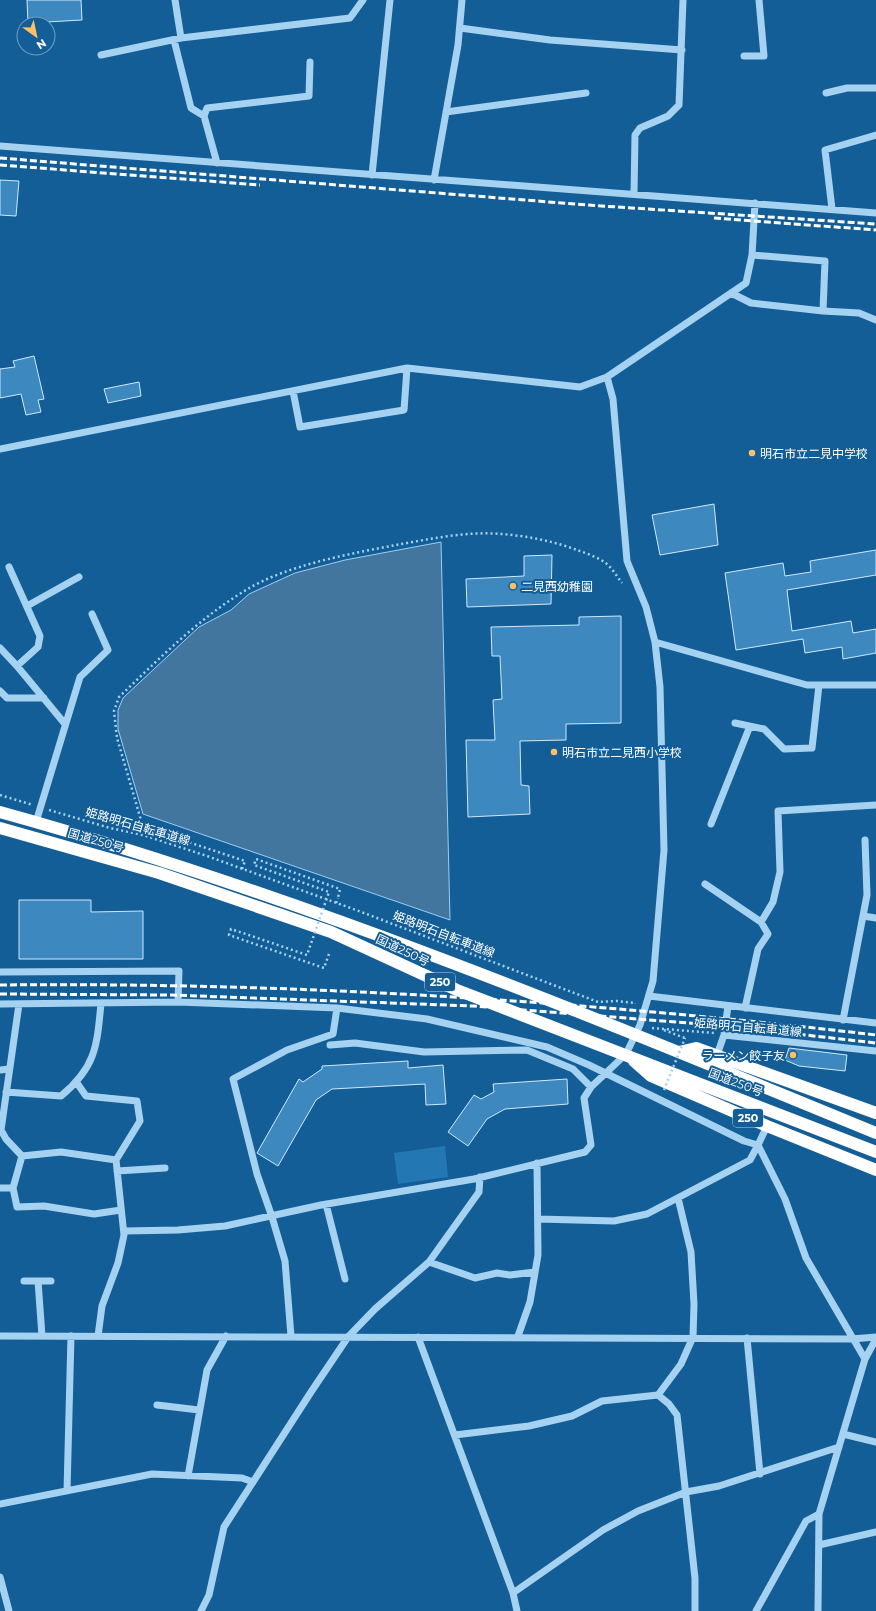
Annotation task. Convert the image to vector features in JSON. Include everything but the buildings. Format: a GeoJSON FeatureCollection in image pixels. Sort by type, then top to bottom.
{"type":"FeatureCollection","features":[{"type":"Feature","properties":{"kind":"highway","name":"国道250号"},"geometry":{"type":"LineString","coordinates":[[0,812],[171,863],[336,920],[496,980],[637,1030],[679,1052],[876,1133]]}},
{"type":"Feature","properties":{"kind":"highway","name":"国道250号"},"geometry":{"type":"LineString","coordinates":[[0,828],[159,873],[331,932],[457,990],[626,1054],[876,1152]]}},
{"type":"Feature","properties":{"kind":"highway"},"geometry":{"type":"LineString","coordinates":[[679,1052],[696,1048],[717,1054],[876,1113]]}},
{"type":"Feature","properties":{"kind":"highway","name":"250"},"geometry":{"type":"LineString","coordinates":[[626,1054],[651,1076],[766,1126],[876,1170]]}},
{"type":"Feature","properties":{"kind":"street"},"geometry":{"type":"LineString","coordinates":[[174,0],[177,39],[192,108],[204,116]]}},
{"type":"Feature","properties":{"kind":"street"},"geometry":{"type":"LineString","coordinates":[[101,55],[177,39],[350,18],[363,0]]}},
{"type":"Feature","properties":{"kind":"street"},"geometry":{"type":"LineString","coordinates":[[372,175],[390,0]]}},
{"type":"Feature","properties":{"kind":"street"},"geometry":{"type":"LineString","coordinates":[[434,180],[460,28],[462,0]]}},
{"type":"Feature","properties":{"kind":"street"},"geometry":{"type":"LineString","coordinates":[[634,194],[635,135],[640,128],[668,116],[680,105],[683,0]]}},
{"type":"Feature","properties":{"kind":"street"},"geometry":{"type":"LineString","coordinates":[[744,56],[764,56],[759,0]]}},
{"type":"Feature","properties":{"kind":"street"},"geometry":{"type":"LineString","coordinates":[[460,28],[550,40],[682,50]]}},
{"type":"Feature","properties":{"kind":"street"},"geometry":{"type":"LineString","coordinates":[[217,163],[204,116],[207,108],[308,96],[310,62]]}},
{"type":"Feature","properties":{"kind":"street"},"geometry":{"type":"LineString","coordinates":[[826,93],[847,88],[876,88]]}},
{"type":"Feature","properties":{"kind":"street"},"geometry":{"type":"LineString","coordinates":[[446,112],[586,93]]}},
{"type":"Feature","properties":{"kind":"street"},"geometry":{"type":"LineString","coordinates":[[832,209],[825,150],[876,135]]}},
{"type":"Feature","properties":{"kind":"street"},"geometry":{"type":"LineString","coordinates":[[0,146],[876,213]]}},
{"type":"Feature","properties":{"kind":"street"},"geometry":{"type":"LineString","coordinates":[[0,449],[407,368],[580,387],[607,377],[746,283],[752,255],[755,203]]}},
{"type":"Feature","properties":{"kind":"street"},"geometry":{"type":"LineString","coordinates":[[752,255],[825,261],[823,311]]}},
{"type":"Feature","properties":{"kind":"street"},"geometry":{"type":"LineString","coordinates":[[731,293],[751,302],[823,311],[859,313],[876,320]]}},
{"type":"Feature","properties":{"kind":"street"},"geometry":{"type":"LineString","coordinates":[[293,391],[300,428],[404,410],[407,368]]}},
{"type":"Feature","properties":{"kind":"street"},"geometry":{"type":"LineString","coordinates":[[124,1231],[178,1230],[225,1226],[326,1204],[480,1178],[586,1152],[591,1145],[584,1098],[591,1087],[626,1054],[637,1030],[653,981],[664,850],[660,687],[654,642],[646,607],[628,561],[613,399],[607,377]]}},
{"type":"Feature","properties":{"kind":"street"},"geometry":{"type":"LineString","coordinates":[[9,567],[40,636],[38,647],[17,666]]}},
{"type":"Feature","properties":{"kind":"street"},"geometry":{"type":"LineString","coordinates":[[27,606],[79,577]]}},
{"type":"Feature","properties":{"kind":"street"},"geometry":{"type":"LineString","coordinates":[[36,822],[80,677],[108,650],[92,614]]}},
{"type":"Feature","properties":{"kind":"street"},"geometry":{"type":"LineString","coordinates":[[654,642],[807,685],[876,685]]}},
{"type":"Feature","properties":{"kind":"street"},"geometry":{"type":"LineString","coordinates":[[0,648],[17,666],[65,724]]}},
{"type":"Feature","properties":{"kind":"street"},"geometry":{"type":"LineString","coordinates":[[735,723],[764,729],[784,749],[812,748],[819,685]]}},
{"type":"Feature","properties":{"kind":"street"},"geometry":{"type":"LineString","coordinates":[[0,691],[7,698],[44,698]]}},
{"type":"Feature","properties":{"kind":"street"},"geometry":{"type":"LineString","coordinates":[[711,824],[750,726]]}},
{"type":"Feature","properties":{"kind":"street"},"geometry":{"type":"LineString","coordinates":[[761,922],[773,902],[780,872],[778,811],[876,805]]}},
{"type":"Feature","properties":{"kind":"street"},"geometry":{"type":"LineString","coordinates":[[843,1020],[867,895],[865,840]]}},
{"type":"Feature","properties":{"kind":"street"},"geometry":{"type":"LineString","coordinates":[[705,884],[761,922],[768,934],[758,949],[744,1008]]}},
{"type":"Feature","properties":{"kind":"street"},"geometry":{"type":"LineString","coordinates":[[863,916],[876,918]]}},
{"type":"Feature","properties":{"kind":"street"},"geometry":{"type":"LineString","coordinates":[[0,972],[179,971],[178,1002]]}},
{"type":"Feature","properties":{"kind":"street"},"geometry":{"type":"LineString","coordinates":[[649,996],[876,1023]]}},
{"type":"Feature","properties":{"kind":"street"},"geometry":{"type":"LineString","coordinates":[[0,1004],[178,1002],[337,1008],[427,1018],[547,1047],[606,1073],[744,1141],[758,1145],[785,1199],[806,1258],[865,1359]]}},
{"type":"Feature","properties":{"kind":"street"},"geometry":{"type":"LineString","coordinates":[[6,1092],[61,1096],[77,1083],[88,1067],[98,1038],[101,1003]]}},
{"type":"Feature","properties":{"kind":"street"},"geometry":{"type":"LineString","coordinates":[[18,1004],[0,1130],[6,1140],[22,1156]]}},
{"type":"Feature","properties":{"kind":"street"},"geometry":{"type":"LineString","coordinates":[[717,1054],[728,1006]]}},
{"type":"Feature","properties":{"kind":"street"},"geometry":{"type":"LineString","coordinates":[[291,1336],[285,1261],[272,1216],[257,1174],[233,1079],[287,1050],[334,1034],[337,1008]]}},
{"type":"Feature","properties":{"kind":"street"},"geometry":{"type":"LineString","coordinates":[[722,1034],[876,1051]]}},
{"type":"Feature","properties":{"kind":"street"},"geometry":{"type":"LineString","coordinates":[[330,1045],[355,1043],[424,1052],[526,1050],[573,1069],[591,1087]]}},
{"type":"Feature","properties":{"kind":"street"},"geometry":{"type":"LineString","coordinates":[[0,1070],[9,1069]]}},
{"type":"Feature","properties":{"kind":"street"},"geometry":{"type":"LineString","coordinates":[[77,1083],[86,1096],[138,1101],[140,1121],[116,1160],[124,1231],[118,1263],[102,1306],[98,1336]]}},
{"type":"Feature","properties":{"kind":"street"},"geometry":{"type":"LineString","coordinates":[[538,1219],[614,1221],[647,1214],[750,1160],[766,1126]]}},
{"type":"Feature","properties":{"kind":"street"},"geometry":{"type":"LineString","coordinates":[[22,1156],[61,1152],[116,1160]]}},
{"type":"Feature","properties":{"kind":"street"},"geometry":{"type":"LineString","coordinates":[[22,1156],[13,1188],[17,1207],[44,1206],[94,1214],[122,1210]]}},
{"type":"Feature","properties":{"kind":"street"},"geometry":{"type":"LineString","coordinates":[[518,1336],[530,1302],[538,1254],[537,1163]]}},
{"type":"Feature","properties":{"kind":"street"},"geometry":{"type":"LineString","coordinates":[[117,1171],[165,1168]]}},
{"type":"Feature","properties":{"kind":"street"},"geometry":{"type":"LineString","coordinates":[[201,1611],[209,1595],[224,1527],[348,1337],[375,1310],[429,1262],[479,1192],[480,1178]]}},
{"type":"Feature","properties":{"kind":"street"},"geometry":{"type":"LineString","coordinates":[[0,1188],[13,1188]]}},
{"type":"Feature","properties":{"kind":"street"},"geometry":{"type":"LineString","coordinates":[[658,1395],[681,1364],[693,1337],[694,1304],[691,1252],[678,1198]]}},
{"type":"Feature","properties":{"kind":"street"},"geometry":{"type":"LineString","coordinates":[[326,1204],[345,1279]]}},
{"type":"Feature","properties":{"kind":"street"},"geometry":{"type":"LineString","coordinates":[[429,1262],[475,1278],[496,1273],[510,1275],[535,1272]]}},
{"type":"Feature","properties":{"kind":"street"},"geometry":{"type":"LineString","coordinates":[[24,1281],[51,1281]]}},
{"type":"Feature","properties":{"kind":"street"},"geometry":{"type":"LineString","coordinates":[[38,1281],[42,1336]]}},
{"type":"Feature","properties":{"kind":"street"},"geometry":{"type":"LineString","coordinates":[[0,1336],[876,1338]]}},
{"type":"Feature","properties":{"kind":"street"},"geometry":{"type":"LineString","coordinates":[[67,1491],[71,1336]]}},
{"type":"Feature","properties":{"kind":"street"},"geometry":{"type":"LineString","coordinates":[[188,1476],[207,1370],[226,1336]]}},
{"type":"Feature","properties":{"kind":"street"},"geometry":{"type":"LineString","coordinates":[[418,1337],[513,1593],[517,1611]]}},
{"type":"Feature","properties":{"kind":"street"},"geometry":{"type":"LineString","coordinates":[[747,1338],[760,1474]]}},
{"type":"Feature","properties":{"kind":"street"},"geometry":{"type":"LineString","coordinates":[[818,1611],[819,1514],[865,1359],[876,1338]]}},
{"type":"Feature","properties":{"kind":"street"},"geometry":{"type":"LineString","coordinates":[[455,1435],[529,1426],[572,1416],[602,1401],[658,1395],[669,1404],[677,1415],[695,1578],[695,1611]]}},
{"type":"Feature","properties":{"kind":"street"},"geometry":{"type":"LineString","coordinates":[[157,1405],[199,1410]]}},
{"type":"Feature","properties":{"kind":"street"},"geometry":{"type":"LineString","coordinates":[[843,1434],[876,1442]]}},
{"type":"Feature","properties":{"kind":"street"},"geometry":{"type":"LineString","coordinates":[[513,1593],[603,1530],[638,1511],[686,1492],[719,1486],[760,1474],[839,1447]]}},
{"type":"Feature","properties":{"kind":"street"},"geometry":{"type":"LineString","coordinates":[[0,1504],[152,1474],[242,1478],[253,1482]]}},
{"type":"Feature","properties":{"kind":"street"},"geometry":{"type":"LineString","coordinates":[[756,1611],[806,1521],[819,1514]]}},
{"type":"Feature","properties":{"kind":"street"},"geometry":{"type":"LineString","coordinates":[[819,1545],[876,1532]]}},
{"type":"Feature","properties":{"kind":"street"},"geometry":{"type":"LineString","coordinates":[[0,1577],[3,1597],[9,1611]]}},
{"type":"Feature","properties":{"kind":"path"},"geometry":{"type":"LineString","coordinates":[[242,869],[245,861],[143,827],[117,738],[114,711],[119,697],[194,626],[247,589],[272,578],[322,561],[366,551],[466,534],[500,534],[539,539],[564,545],[593,556],[609,566],[622,583]]}},
{"type":"Feature","properties":{"kind":"path","name":"姫路明石自転車道線"},"geometry":{"type":"LineString","coordinates":[[0,795],[110,828],[143,835],[242,869],[598,1002],[617,1001],[635,1003],[637,1030],[722,1034]]}},
{"type":"Feature","properties":{"kind":"path"},"geometry":{"type":"LineString","coordinates":[[329,954],[324,968],[229,935],[231,929],[307,955],[329,892],[254,865],[256,859],[340,889],[336,903]]}},
{"type":"Feature","properties":{"kind":"path"},"geometry":{"type":"LineString","coordinates":[[664,1030],[685,1038],[664,1090]]}},
{"type":"Feature","properties":{"kind":"shaded area"},"geometry":{"type":"Polygon","coordinates":[[[441,542],[450,920],[143,814],[118,729],[118,710],[123,698],[199,627],[231,610],[249,594],[295,573],[345,560],[441,542]]]}},
{"type":"Feature","properties":{"kind":"shaded area"},"geometry":{"type":"Polygon","coordinates":[[[445,1146],[448,1177],[398,1184],[394,1153],[445,1146]]]}},
{"type":"Feature","properties":{"kind":"railway"},"geometry":{"type":"LineString","coordinates":[[0,158],[587,205],[876,224]]}},
{"type":"Feature","properties":{"kind":"railway"},"geometry":{"type":"LineString","coordinates":[[0,165],[260,185]]}},
{"type":"Feature","properties":{"kind":"railway"},"geometry":{"type":"LineString","coordinates":[[714,218],[876,230]]}},
{"type":"Feature","properties":{"kind":"railway"},"geometry":{"type":"LineString","coordinates":[[0,985],[219,987],[439,996],[658,1012],[876,1035]]}},
{"type":"Feature","properties":{"kind":"railway"},"geometry":{"type":"LineString","coordinates":[[0,994],[171,995],[473,1006],[726,1026],[876,1043]]}},
{"type":"Feature","properties":{"kind":"place","name":"明石市立二見中学校"},"geometry":{"type":"Point","coordinates":[752,453]}},
{"type":"Feature","properties":{"kind":"place","name":"二見西幼稚園"},"geometry":{"type":"Point","coordinates":[513,586]}},
{"type":"Feature","properties":{"kind":"place","name":"明石市立二見西小学校"},"geometry":{"type":"Point","coordinates":[554,752]}},
{"type":"Feature","properties":{"kind":"place","name":"ラーメン餃子友"},"geometry":{"type":"Point","coordinates":[793,1055]}}]}
